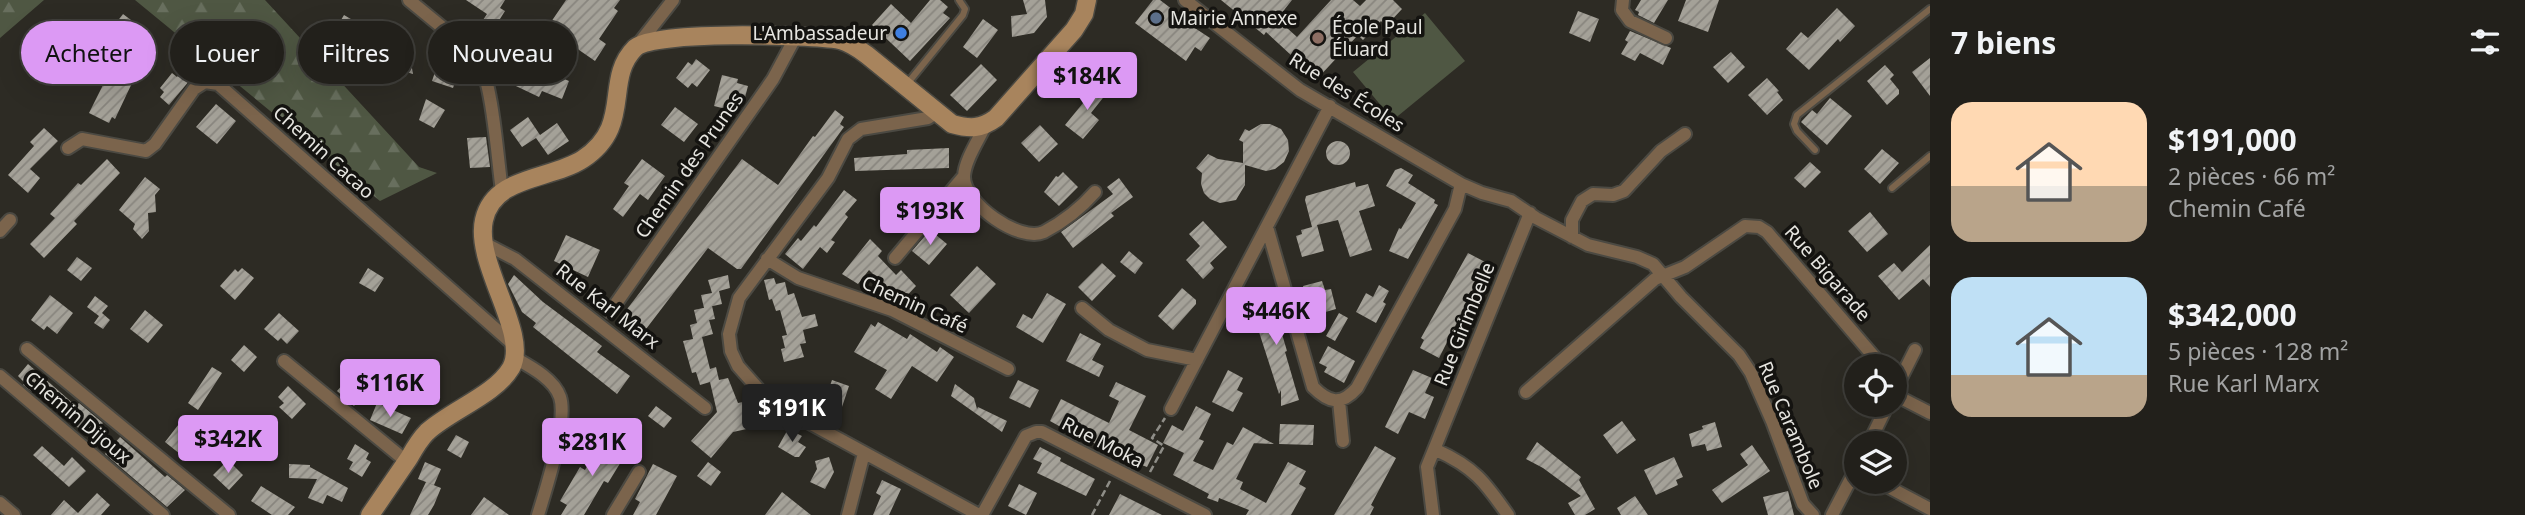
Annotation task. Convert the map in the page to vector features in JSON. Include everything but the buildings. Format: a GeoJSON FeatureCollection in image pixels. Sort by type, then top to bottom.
{"type":"FeatureCollection","features":[{"type":"Feature","properties":{"kind":"main road"},"geometry":{"type":"LineString","coordinates":[[370,515],[425,434],[445,417],[491,389],[509,371],[515,352],[508,315],[482,242],[484,221],[490,203],[502,191],[581,161],[597,148],[613,123],[619,81],[626,60],[636,46],[677,37],[795,37],[840,41],[852,45],[952,124],[968,129],[985,126],[996,118],[1074,30],[1084,13],[1087,0]]}},
{"type":"Feature","properties":{"kind":"street"},"geometry":{"type":"LineString","coordinates":[[409,0],[477,56],[481,63],[488,90],[502,191]]}},
{"type":"Feature","properties":{"kind":"street","name":"Rue des Écoles"},"geometry":{"type":"LineString","coordinates":[[1185,0],[1300,90],[1461,184],[1511,201],[1530,214]]}},
{"type":"Feature","properties":{"kind":"street"},"geometry":{"type":"LineString","coordinates":[[1623,0],[1622,10],[1630,21],[1666,37]]}},
{"type":"Feature","properties":{"kind":"street"},"geometry":{"type":"LineString","coordinates":[[636,46],[667,2]]}},
{"type":"Feature","properties":{"kind":"street","name":"Chemin des Prunes"},"geometry":{"type":"LineString","coordinates":[[610,312],[773,79],[795,37]]}},
{"type":"Feature","properties":{"kind":"street","name":"Chemin Cacao"},"geometry":{"type":"LineString","coordinates":[[68,148],[82,139],[146,151],[155,144],[194,89],[205,82],[218,84],[515,352]]}},
{"type":"Feature","properties":{"kind":"street"},"geometry":{"type":"LineString","coordinates":[[1171,409],[1330,106]]}},
{"type":"Feature","properties":{"kind":"street"},"geometry":{"type":"LineString","coordinates":[[937,112],[928,118],[861,129],[848,139],[828,178],[739,298],[732,318],[730,342],[738,366],[769,401],[981,515]]}},
{"type":"Feature","properties":{"kind":"street"},"geometry":{"type":"LineString","coordinates":[[895,258],[964,176],[985,126]]}},
{"type":"Feature","properties":{"kind":"street"},"geometry":{"type":"LineString","coordinates":[[1572,237],[1572,220],[1582,201],[1593,194],[1612,195],[1624,191],[1661,151],[1685,134]]}},
{"type":"Feature","properties":{"kind":"street"},"geometry":{"type":"LineString","coordinates":[[964,176],[966,190],[974,202],[1004,224],[1023,233],[1043,233],[1080,209],[1095,192]]}},
{"type":"Feature","properties":{"kind":"street"},"geometry":{"type":"LineString","coordinates":[[1267,227],[1313,387],[1324,398],[1339,401],[1349,397],[1357,388],[1455,209],[1461,184]]}},
{"type":"Feature","properties":{"kind":"street","name":"Rue Carambole"},"geometry":{"type":"LineString","coordinates":[[1530,214],[1588,246],[1637,257],[1653,264],[1681,297],[1740,355],[1751,373],[1803,504],[1813,515]]}},
{"type":"Feature","properties":{"kind":"street","name":"Rue Girimbelle"},"geometry":{"type":"LineString","coordinates":[[1433,515],[1427,467],[1530,214]]}},
{"type":"Feature","properties":{"kind":"street"},"geometry":{"type":"LineString","coordinates":[[0,231],[10,220]]}},
{"type":"Feature","properties":{"kind":"street","name":"Rue Bigarade"},"geometry":{"type":"LineString","coordinates":[[1526,392],[1655,279],[1685,267],[1745,226],[1759,227],[1767,232],[1872,354]]}},
{"type":"Feature","properties":{"kind":"street","name":"Rue Karl Marx"},"geometry":{"type":"LineString","coordinates":[[482,242],[515,259],[705,408]]}},
{"type":"Feature","properties":{"kind":"street","name":"Chemin Café"},"geometry":{"type":"LineString","coordinates":[[767,259],[810,282],[892,310],[1008,369]]}},
{"type":"Feature","properties":{"kind":"street"},"geometry":{"type":"LineString","coordinates":[[1082,308],[1109,330],[1147,350],[1197,360]]}},
{"type":"Feature","properties":{"kind":"street"},"geometry":{"type":"LineString","coordinates":[[27,349],[229,515]]}},
{"type":"Feature","properties":{"kind":"street"},"geometry":{"type":"LineString","coordinates":[[1907,366],[1915,350]]}},
{"type":"Feature","properties":{"kind":"street"},"geometry":{"type":"LineString","coordinates":[[515,352],[546,378],[560,395],[562,413],[538,515]]}},
{"type":"Feature","properties":{"kind":"street"},"geometry":{"type":"LineString","coordinates":[[284,361],[406,461]]}},
{"type":"Feature","properties":{"kind":"street","name":"Chemin Dijoux"},"geometry":{"type":"LineString","coordinates":[[0,376],[163,515]]}},
{"type":"Feature","properties":{"kind":"street"},"geometry":{"type":"LineString","coordinates":[[1907,396],[1930,413]]}},
{"type":"Feature","properties":{"kind":"street"},"geometry":{"type":"LineString","coordinates":[[1339,401],[1343,441]]}},
{"type":"Feature","properties":{"kind":"street","name":"Rue Moka"},"geometry":{"type":"LineString","coordinates":[[981,515],[1026,436],[1042,432],[1205,515]]}},
{"type":"Feature","properties":{"kind":"street"},"geometry":{"type":"LineString","coordinates":[[1436,450],[1453,457],[1481,477],[1508,515]]}},
{"type":"Feature","properties":{"kind":"street"},"geometry":{"type":"LineString","coordinates":[[848,515],[864,453]]}},
{"type":"Feature","properties":{"kind":"street"},"geometry":{"type":"LineString","coordinates":[[613,515],[639,472]]}},
{"type":"Feature","properties":{"kind":"street"},"geometry":{"type":"LineString","coordinates":[[1832,515],[1844,492]]}},
{"type":"Feature","properties":{"kind":"street"},"geometry":{"type":"LineString","coordinates":[[1902,494],[1930,509]]}},
{"type":"Feature","properties":{"kind":"street"},"geometry":{"type":"LineString","coordinates":[[0,503],[14,515]]}},
{"type":"Feature","properties":{"kind":"lane"},"geometry":{"type":"LineString","coordinates":[[905,86],[963,15],[965,9],[959,0]]}},
{"type":"Feature","properties":{"kind":"lane"},"geometry":{"type":"LineString","coordinates":[[1815,150],[1797,131],[1794,124],[1797,115],[1930,9]]}},
{"type":"Feature","properties":{"kind":"lane"},"geometry":{"type":"LineString","coordinates":[[1892,188],[1930,156]]}},
{"type":"Feature","properties":{"kind":"path"},"geometry":{"type":"LineString","coordinates":[[1144,484],[1164,446],[1152,439],[1171,409]]}},
{"type":"Feature","properties":{"kind":"path"},"geometry":{"type":"LineString","coordinates":[[1092,515],[1115,470]]}},
{"type":"Feature","properties":{"kind":"green space"},"geometry":{"type":"Polygon","coordinates":[[[0,0],[44,0],[0,38],[0,0]]]}},
{"type":"Feature","properties":{"kind":"green space"},"geometry":{"type":"Polygon","coordinates":[[[135,0],[265,0],[298,36],[298,84],[342,84],[419,167],[437,173],[380,201],[237,84],[284,84],[284,21],[170,21],[170,29],[135,0]]]}},
{"type":"Feature","properties":{"kind":"green space"},"geometry":{"type":"Polygon","coordinates":[[[1425,13],[1465,61],[1393,120],[1353,72],[1425,13]]]}},
{"type":"Feature","properties":{"kind":"place","name":"Mairie Annexe"},"geometry":{"type":"Point","coordinates":[1156,18]}},
{"type":"Feature","properties":{"kind":"place","name":"L'Ambassadeur"},"geometry":{"type":"Point","coordinates":[901,33]}},
{"type":"Feature","properties":{"kind":"place","name":"École Paul Éluard"},"geometry":{"type":"Point","coordinates":[1318,38]}}]}
